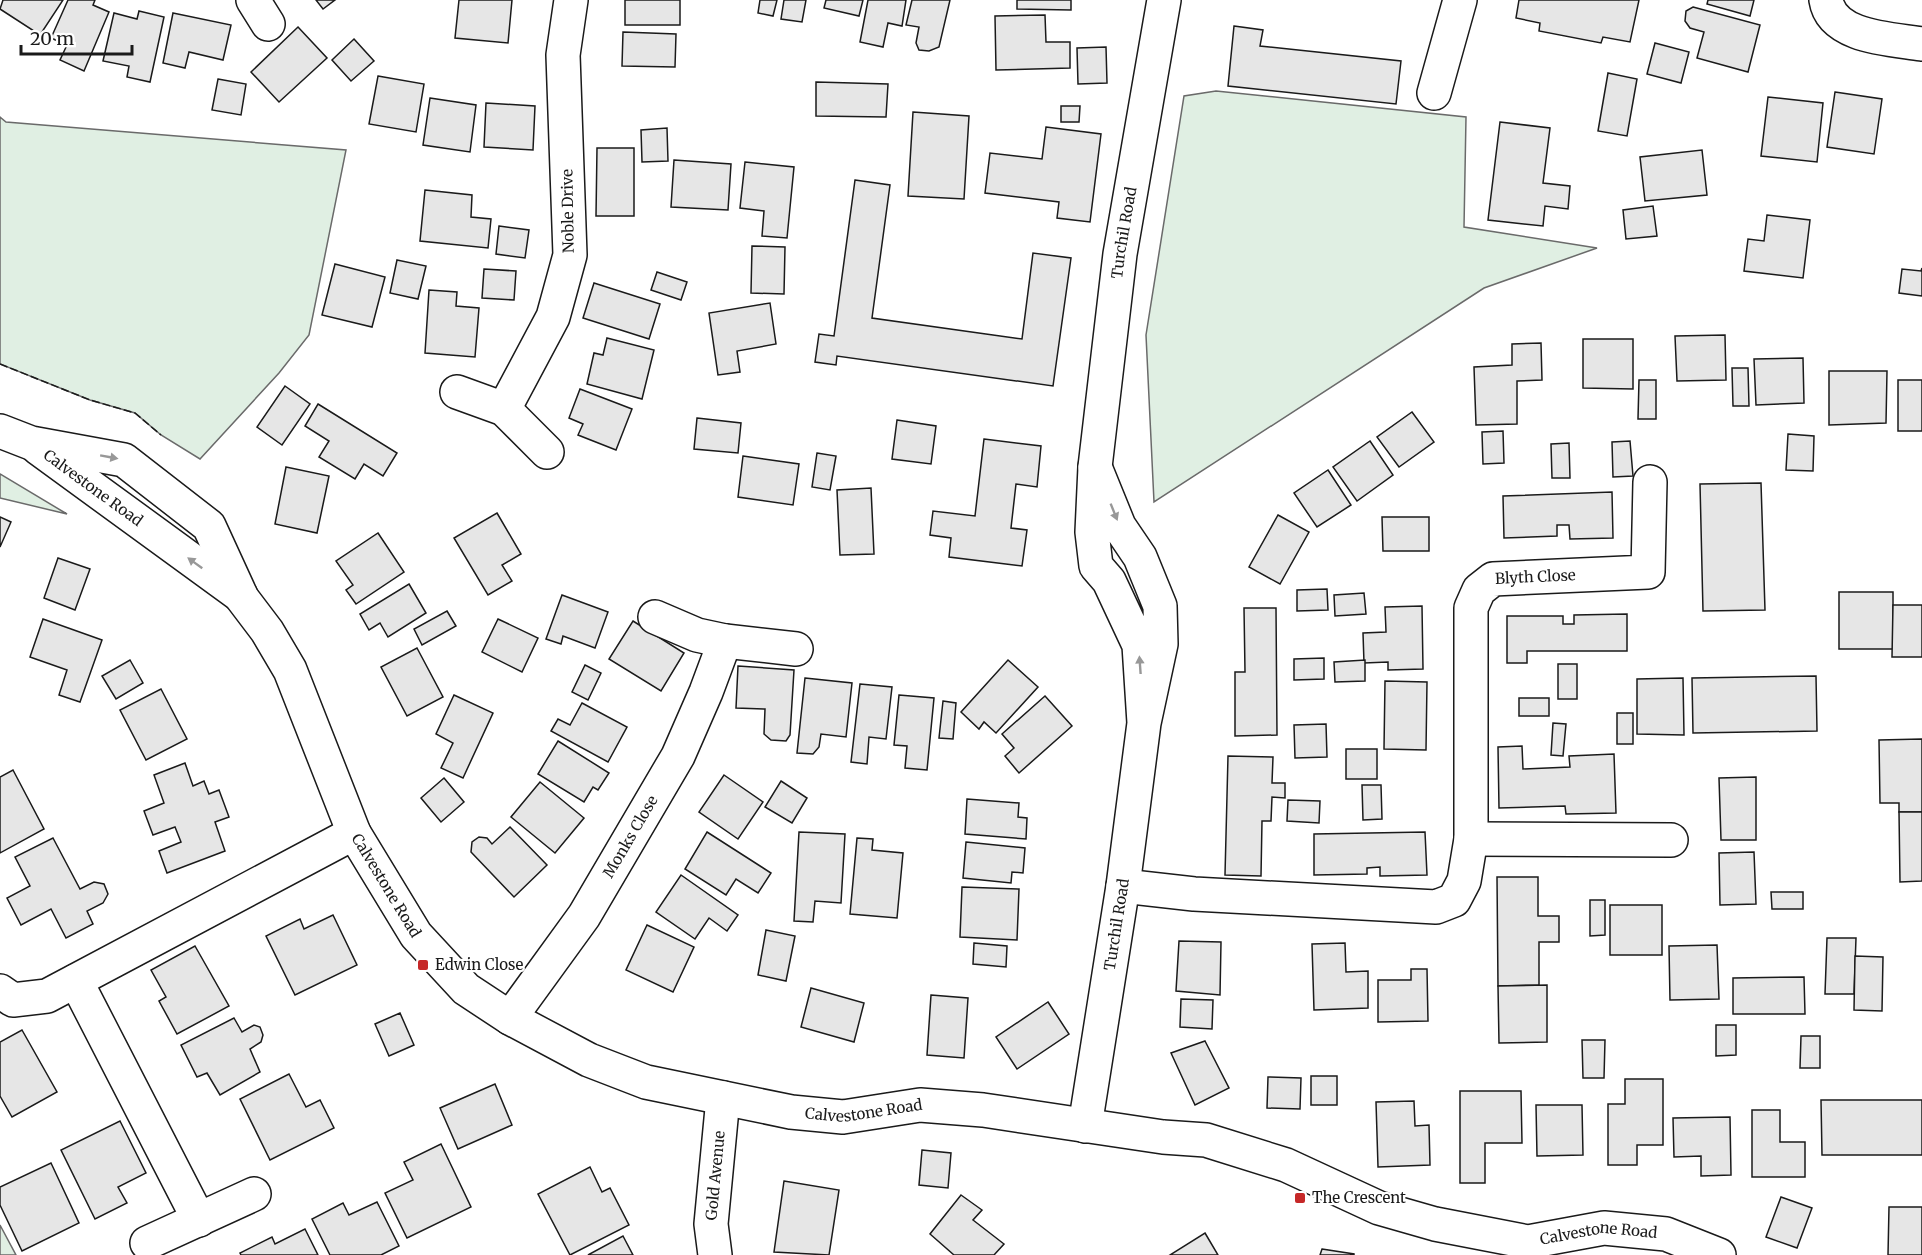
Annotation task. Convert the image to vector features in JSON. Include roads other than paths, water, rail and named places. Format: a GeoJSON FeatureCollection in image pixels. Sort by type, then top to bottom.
{"type":"FeatureCollection","features":[{"type":"Feature","properties":{"kind":"street","name":"Noble Drive"},"geometry":{"type":"LineString","coordinates":[[504,409],[553,317],[570,255],[563,55],[572,0]]}},
{"type":"Feature","properties":{"kind":"street","name":"Turchil Road"},"geometry":{"type":"LineString","coordinates":[[1086,1126],[1123,886],[1143,723],[1138,645],[1109,581],[1096,566],[1092,532],[1095,467],[1120,254],[1164,0]]}},
{"type":"Feature","properties":{"kind":"street"},"geometry":{"type":"LineString","coordinates":[[1434,93],[1460,0]]}},
{"type":"Feature","properties":{"kind":"street"},"geometry":{"type":"LineString","coordinates":[[1826,0],[1838,23],[1860,32],[1922,44]]}},
{"type":"Feature","properties":{"kind":"street"},"geometry":{"type":"LineString","coordinates":[[457,392],[504,409],[547,452]]}},
{"type":"Feature","properties":{"kind":"street","name":"Calvestone Road"},"geometry":{"type":"LineString","coordinates":[[0,431],[31,443],[242,598],[267,631],[290,670],[354,833],[416,935],[466,989],[510,1018],[590,1060],[646,1082],[791,1112],[843,1117],[920,1105],[983,1110],[1163,1137],[1206,1140],[1287,1165],[1378,1208],[1436,1224],[1528,1242],[1604,1228],[1666,1234],[1719,1255]]}},
{"type":"Feature","properties":{"kind":"street","name":"Blyth Close"},"geometry":{"type":"LineString","coordinates":[[1123,886],[1194,894],[1436,908],[1454,900],[1464,881],[1471,839],[1471,608],[1479,590],[1493,579],[1648,572],[1650,482]]}},
{"type":"Feature","properties":{"kind":"street"},"geometry":{"type":"LineString","coordinates":[[655,617],[697,634],[725,641],[796,648]]}},
{"type":"Feature","properties":{"kind":"street","name":"Monks Close"},"geometry":{"type":"LineString","coordinates":[[510,1018],[584,916],[678,756],[725,641]]}},
{"type":"Feature","properties":{"kind":"street"},"geometry":{"type":"LineString","coordinates":[[0,991],[13,1000],[47,996],[354,833]]}},
{"type":"Feature","properties":{"kind":"street"},"geometry":{"type":"LineString","coordinates":[[1471,839],[1671,840]]}},
{"type":"Feature","properties":{"kind":"street"},"geometry":{"type":"LineString","coordinates":[[76,981],[199,1220]]}},
{"type":"Feature","properties":{"kind":"street","name":"Gold Avenue"},"geometry":{"type":"LineString","coordinates":[[715,1255],[711,1224],[723,1098]]}},
{"type":"Feature","properties":{"kind":"street"},"geometry":{"type":"LineString","coordinates":[[147,1242],[254,1194]]}},
{"type":"Feature","properties":{"kind":"place","name":"Edwin Close"},"geometry":{"type":"Point","coordinates":[423,965]}},
{"type":"Feature","properties":{"kind":"place","name":"The Crescent"},"geometry":{"type":"Point","coordinates":[1300,1198]}}]}
